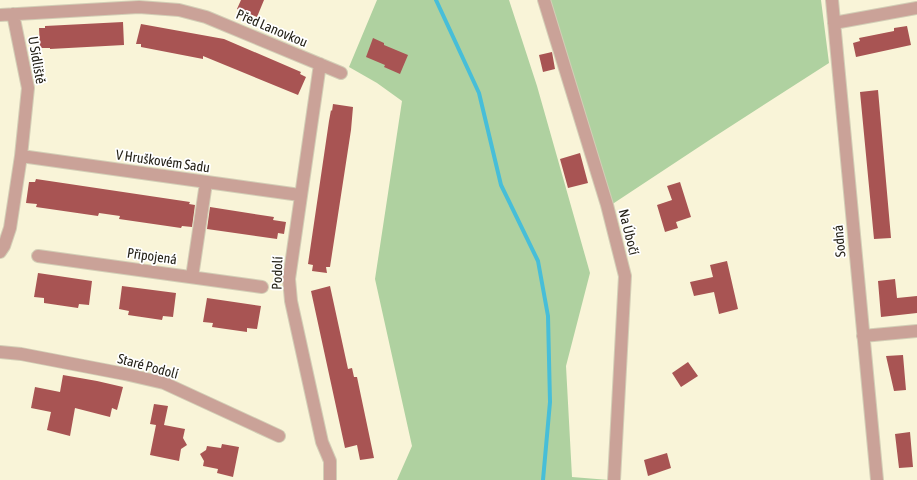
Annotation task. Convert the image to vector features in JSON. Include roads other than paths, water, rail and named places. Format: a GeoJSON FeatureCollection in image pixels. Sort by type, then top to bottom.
{"type":"FeatureCollection","features":[{"type":"Feature","properties":{"kind":"street","name":"Na Úbočí"},"geometry":{"type":"LineString","coordinates":[[544,0],[607,205],[624,276],[614,480]]}},
{"type":"Feature","properties":{"kind":"street","name":"Sodná"},"geometry":{"type":"LineString","coordinates":[[832,0],[877,480]]}},
{"type":"Feature","properties":{"kind":"street","name":"Před Lanovkou"},"geometry":{"type":"LineString","coordinates":[[0,15],[139,7],[179,10],[206,17],[341,73]]}},
{"type":"Feature","properties":{"kind":"street"},"geometry":{"type":"LineString","coordinates":[[834,23],[917,8]]}},
{"type":"Feature","properties":{"kind":"street","name":"U Sídliště"},"geometry":{"type":"LineString","coordinates":[[0,252],[4,246],[10,228],[21,156],[28,88],[13,14]]}},
{"type":"Feature","properties":{"kind":"street","name":"Podolí"},"geometry":{"type":"LineString","coordinates":[[320,64],[288,279],[291,301],[320,434],[330,461],[330,480]]}},
{"type":"Feature","properties":{"kind":"street","name":"V Hruškovém Sadu"},"geometry":{"type":"LineString","coordinates":[[21,156],[300,195]]}},
{"type":"Feature","properties":{"kind":"street"},"geometry":{"type":"LineString","coordinates":[[192,277],[206,183]]}},
{"type":"Feature","properties":{"kind":"street","name":"Připojená"},"geometry":{"type":"LineString","coordinates":[[38,256],[262,287]]}},
{"type":"Feature","properties":{"kind":"street"},"geometry":{"type":"LineString","coordinates":[[864,336],[917,331]]}},
{"type":"Feature","properties":{"kind":"street","name":"Staré Podolí"},"geometry":{"type":"LineString","coordinates":[[0,352],[21,354],[164,383],[279,436]]}},
{"type":"Feature","properties":{"kind":"waterway"},"geometry":{"type":"LineString","coordinates":[[436,0],[479,93],[501,185],[538,261],[548,316],[550,402],[543,480]]}}]}
